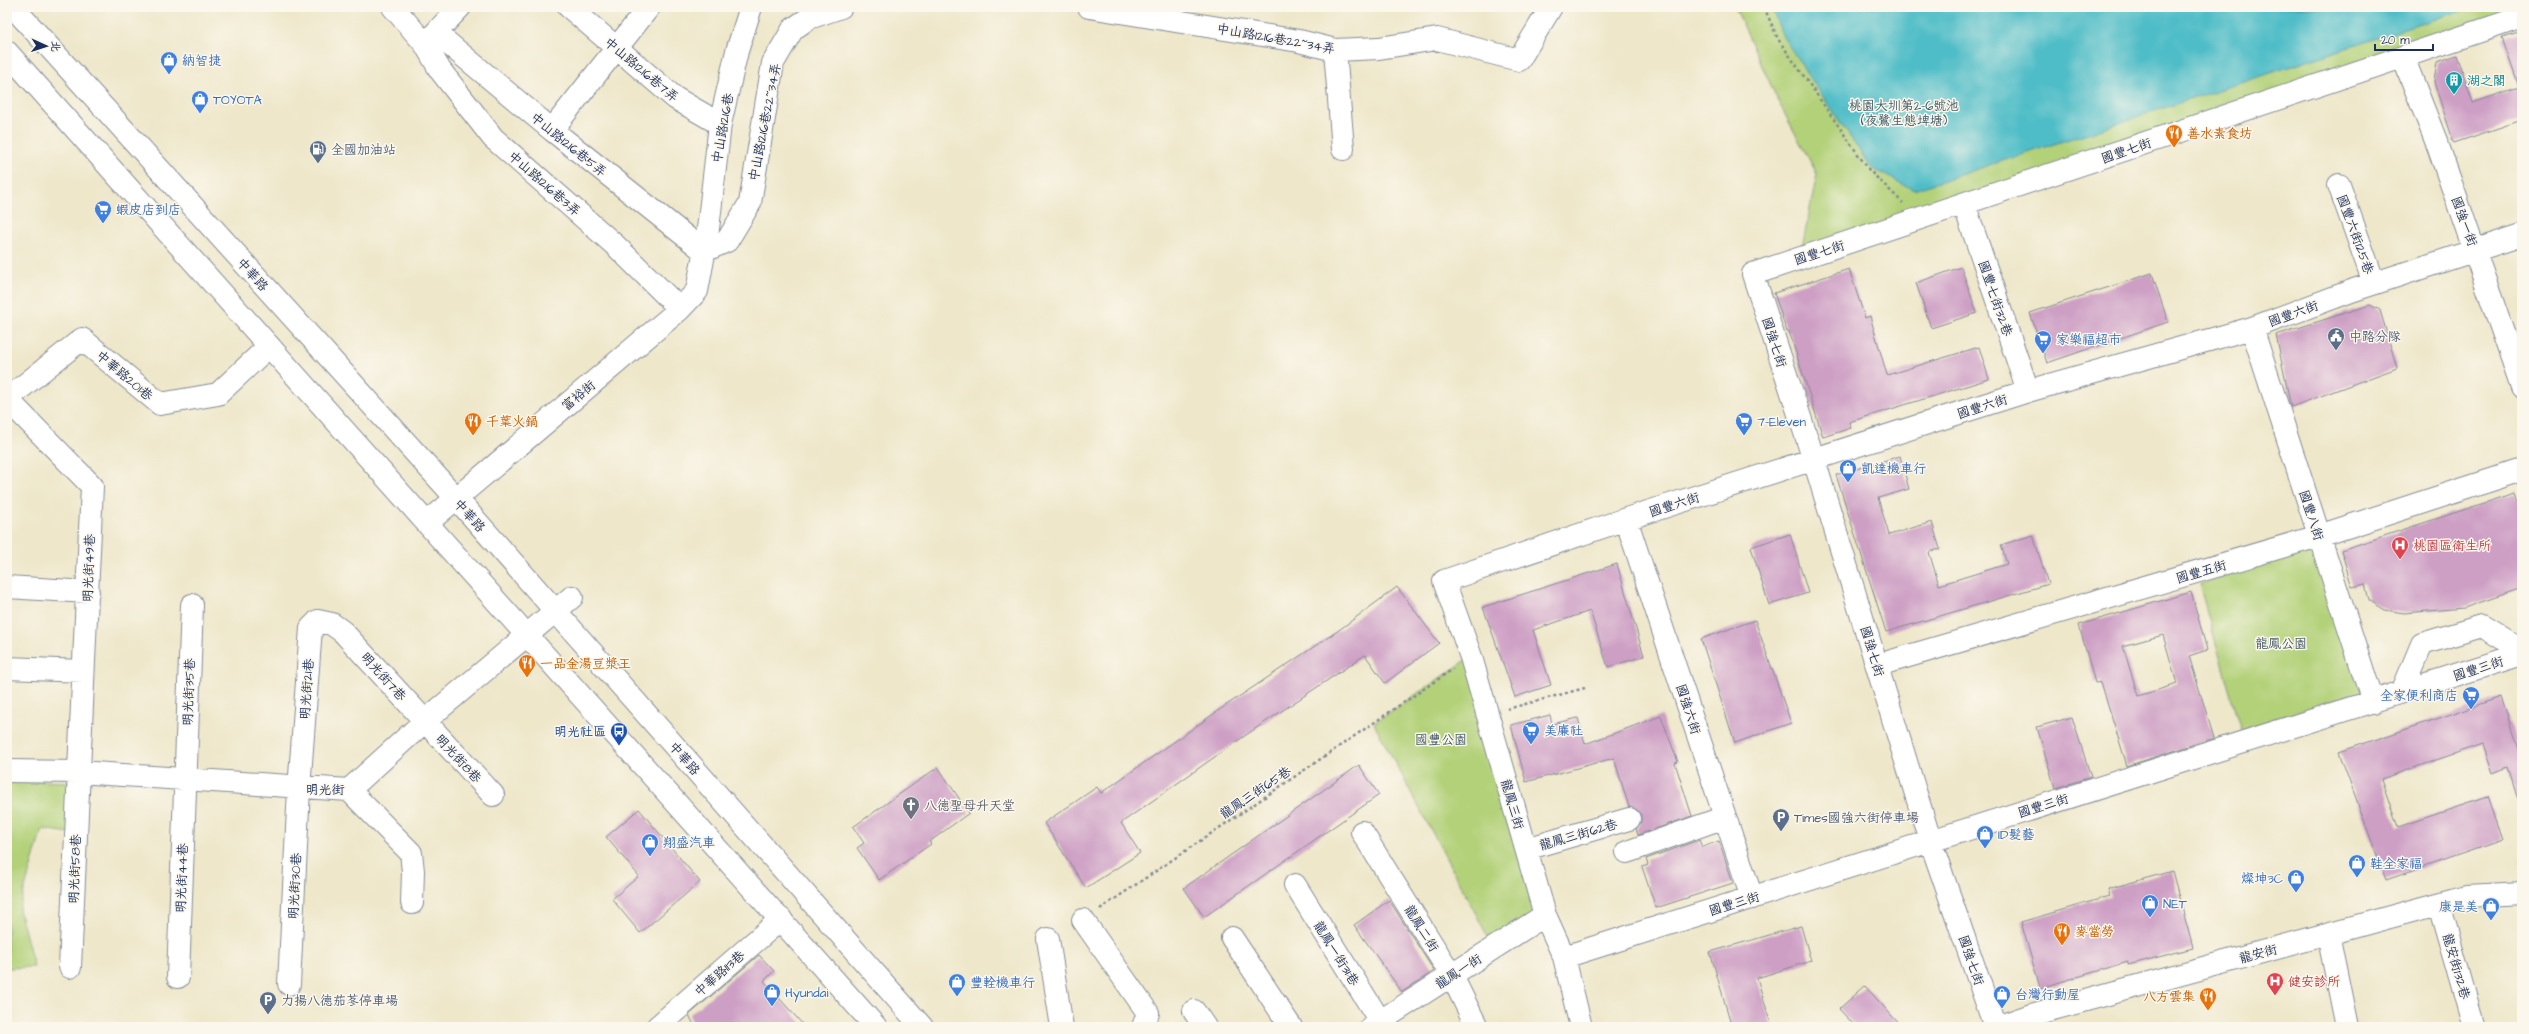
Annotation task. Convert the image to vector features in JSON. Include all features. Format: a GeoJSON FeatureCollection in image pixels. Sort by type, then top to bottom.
{"type":"FeatureCollection","features":[{"type":"Feature","properties":{"kind":"street","name":"中華路"},"geometry":{"type":"LineString","coordinates":[[13,7],[456,498],[922,1027]]}},
{"type":"Feature","properties":{"kind":"street"},"geometry":{"type":"LineString","coordinates":[[394,7],[431,39],[460,7]]}},
{"type":"Feature","properties":{"kind":"street","name":"中山路1216巷7弄"},"geometry":{"type":"LineString","coordinates":[[569,7],[675,98],[720,124]]}},
{"type":"Feature","properties":{"kind":"street"},"geometry":{"type":"LineString","coordinates":[[552,130],[649,7]]}},
{"type":"Feature","properties":{"kind":"street","name":"中山路1216巷"},"geometry":{"type":"LineString","coordinates":[[704,251],[720,124],[737,51],[751,7]]}},
{"type":"Feature","properties":{"kind":"street","name":"中山路1216巷22~34弄"},"geometry":{"type":"LineString","coordinates":[[704,251],[727,241],[750,202],[774,63],[793,30],[809,18],[841,7]]}},
{"type":"Feature","properties":{"kind":"street","name":"中山路1216巷22~34弄"},"geometry":{"type":"LineString","coordinates":[[1089,7],[1299,40],[1335,50],[1379,48],[1437,39],[1519,60],[1551,7]]}},
{"type":"Feature","properties":{"kind":"street","name":"國豐七街"},"geometry":{"type":"LineString","coordinates":[[1753,274],[2522,17]]}},
{"type":"Feature","properties":{"kind":"street","name":"中山路1216巷5弄"},"geometry":{"type":"LineString","coordinates":[[431,39],[552,130],[704,251]]}},
{"type":"Feature","properties":{"kind":"street","name":"中山路1216巷3弄"},"geometry":{"type":"LineString","coordinates":[[431,39],[440,70],[493,138],[616,246],[680,309]]}},
{"type":"Feature","properties":{"kind":"street"},"geometry":{"type":"LineString","coordinates":[[1335,50],[1343,149]]}},
{"type":"Feature","properties":{"kind":"street"},"geometry":{"type":"LineString","coordinates":[[7,52],[876,1027]]}},
{"type":"Feature","properties":{"kind":"street","name":"國強一街"},"geometry":{"type":"LineString","coordinates":[[2403,57],[2475,248],[2522,387]]}},
{"type":"Feature","properties":{"kind":"street","name":"國豐六街125巷"},"geometry":{"type":"LineString","coordinates":[[2339,185],[2374,283]]}},
{"type":"Feature","properties":{"kind":"street","name":"國豐七街32巷"},"geometry":{"type":"LineString","coordinates":[[1964,204],[2028,391]]}},
{"type":"Feature","properties":{"kind":"street","name":"國豐六街"},"geometry":{"type":"LineString","coordinates":[[1444,581],[1626,519],[2028,391],[2252,328],[2374,283],[2475,248],[2522,234]]}},
{"type":"Feature","properties":{"kind":"street","name":"富裕街"},"geometry":{"type":"LineString","coordinates":[[427,523],[680,309],[697,291],[704,251]]}},
{"type":"Feature","properties":{"kind":"street","name":"國強七街"},"geometry":{"type":"LineString","coordinates":[[1753,274],[1814,460],[1930,840],[1996,1027]]}},
{"type":"Feature","properties":{"kind":"street","name":"國豐八街"},"geometry":{"type":"LineString","coordinates":[[2252,328],[2373,702]]}},
{"type":"Feature","properties":{"kind":"street","name":"中華路201巷"},"geometry":{"type":"LineString","coordinates":[[7,399],[82,339],[160,404],[218,394],[269,346]]}},
{"type":"Feature","properties":{"kind":"street","name":"明光街49巷"},"geometry":{"type":"LineString","coordinates":[[7,399],[92,486],[78,772]]}},
{"type":"Feature","properties":{"kind":"street","name":"國豐五街"},"geometry":{"type":"LineString","coordinates":[[1878,666],[2319,536],[2522,470]]}},
{"type":"Feature","properties":{"kind":"street","name":"國強六街"},"geometry":{"type":"LineString","coordinates":[[1626,519],[1752,898]]}},
{"type":"Feature","properties":{"kind":"street","name":"龍鳳三街"},"geometry":{"type":"LineString","coordinates":[[1444,581],[1471,657],[1545,914],[1564,957],[1581,1027]]}},
{"type":"Feature","properties":{"kind":"street"},"geometry":{"type":"LineString","coordinates":[[7,587],[88,592]]}},
{"type":"Feature","properties":{"kind":"street","name":"明光街"},"geometry":{"type":"LineString","coordinates":[[7,772],[78,772],[299,789],[349,790],[425,721],[572,597]]}},
{"type":"Feature","properties":{"kind":"street","name":"明光街35巷"},"geometry":{"type":"LineString","coordinates":[[184,780],[192,605]]}},
{"type":"Feature","properties":{"kind":"street","name":"明光街21巷"},"geometry":{"type":"LineString","coordinates":[[299,789],[311,628],[318,621],[323,620],[343,632]]}},
{"type":"Feature","properties":{"kind":"street"},"geometry":{"type":"LineString","coordinates":[[2402,692],[2422,644],[2482,626],[2522,650]]}},
{"type":"Feature","properties":{"kind":"street","name":"明光街7巷"},"geometry":{"type":"LineString","coordinates":[[343,632],[425,721]]}},
{"type":"Feature","properties":{"kind":"street","name":"國豐三街"},"geometry":{"type":"LineString","coordinates":[[1564,957],[2522,654]]}},
{"type":"Feature","properties":{"kind":"street"},"geometry":{"type":"LineString","coordinates":[[7,668],[83,671]]}},
{"type":"Feature","properties":{"kind":"street","name":"明光街8巷"},"geometry":{"type":"LineString","coordinates":[[425,721],[493,795]]}},
{"type":"Feature","properties":{"kind":"street","name":"明光街58巷"},"geometry":{"type":"LineString","coordinates":[[70,967],[78,772]]}},
{"type":"Feature","properties":{"kind":"street","name":"明光街44巷"},"geometry":{"type":"LineString","coordinates":[[178,977],[184,780]]}},
{"type":"Feature","properties":{"kind":"street","name":"明光街30巷"},"geometry":{"type":"LineString","coordinates":[[289,984],[299,789]]}},
{"type":"Feature","properties":{"kind":"street"},"geometry":{"type":"LineString","coordinates":[[349,790],[410,853],[413,871],[412,903]]}},
{"type":"Feature","properties":{"kind":"street"},"geometry":{"type":"LineString","coordinates":[[1627,852],[1725,817]]}},
{"type":"Feature","properties":{"kind":"street","name":"龍鳳三街62巷"},"geometry":{"type":"LineString","coordinates":[[1526,849],[1629,819]]}},
{"type":"Feature","properties":{"kind":"street","name":"龍鳳二街"},"geometry":{"type":"LineString","coordinates":[[1362,832],[1452,976],[1477,1027]]}},
{"type":"Feature","properties":{"kind":"street","name":"龍鳳一街31巷"},"geometry":{"type":"LineString","coordinates":[[1295,885],[1376,1024]]}},
{"type":"Feature","properties":{"kind":"street","name":"龍安街"},"geometry":{"type":"LineString","coordinates":[[1996,1027],[2031,1015],[2439,905],[2467,896],[2522,893]]}},
{"type":"Feature","properties":{"kind":"street","name":"龍安街132巷"},"geometry":{"type":"LineString","coordinates":[[2439,905],[2474,1027]]}},
{"type":"Feature","properties":{"kind":"street","name":"龍鳳一街"},"geometry":{"type":"LineString","coordinates":[[1376,1024],[1452,976],[1545,914]]}},
{"type":"Feature","properties":{"kind":"street","name":"中華路113巷"},"geometry":{"type":"LineString","coordinates":[[657,1027],[780,919]]}},
{"type":"Feature","properties":{"kind":"street"},"geometry":{"type":"LineString","coordinates":[[1083,920],[1148,1013],[1143,1027]]}},
{"type":"Feature","properties":{"kind":"street"},"geometry":{"type":"LineString","coordinates":[[2328,934],[2347,1027]]}},
{"type":"Feature","properties":{"kind":"street"},"geometry":{"type":"LineString","coordinates":[[1232,938],[1291,1027]]}},
{"type":"Feature","properties":{"kind":"street"},"geometry":{"type":"LineString","coordinates":[[1048,939],[1062,1027]]}},
{"type":"Feature","properties":{"kind":"path"},"geometry":{"type":"LineString","coordinates":[[1764,7],[1778,39],[1869,170],[1919,219]]}},
{"type":"Feature","properties":{"kind":"path","name":"龍鳳三街65巷"},"geometry":{"type":"LineString","coordinates":[[1083,920],[1471,657]]}},
{"type":"Feature","properties":{"kind":"path"},"geometry":{"type":"LineString","coordinates":[[1487,714],[1585,688]]}},
{"type":"Feature","properties":{"kind":"green space","name":"桃園大圳第2-6號池 (夜鷺生態埤塘)"},"geometry":{"type":"Polygon","coordinates":[[[1735,7],[2522,7],[1800,258],[1817,174],[1780,105],[1735,7]]]}},
{"type":"Feature","properties":{"kind":"green space","name":"龍鳳公園"},"geometry":{"type":"Polygon","coordinates":[[[2316,549],[2361,692],[2241,731],[2199,584],[2316,549]]]}},
{"type":"Feature","properties":{"kind":"green space","name":"國豐公園"},"geometry":{"type":"Polygon","coordinates":[[[1471,657],[1545,915],[1494,948],[1374,723],[1471,657]]]}},
{"type":"Feature","properties":{"kind":"green space"},"geometry":{"type":"Polygon","coordinates":[[[7,780],[70,782],[71,833],[42,829],[19,909],[34,967],[7,968],[7,780]]]}},
{"type":"Feature","properties":{"kind":"water","name":"桃園大圳第2-6號池 (夜鷺生態埤塘)"},"geometry":{"type":"Polygon","coordinates":[[[1771,7],[2472,7],[1914,190],[1871,168],[1783,37],[1771,7]]]}},
{"type":"Feature","properties":{"kind":"building","name":"湖之閣"},"geometry":{"type":"Polygon","coordinates":[[[2522,32],[2522,120],[2454,143],[2434,82],[2437,62],[2457,55],[2473,103],[2519,87],[2502,38],[2522,32]]]}},
{"type":"Feature","properties":{"kind":"building"},"geometry":{"type":"Polygon","coordinates":[[[1961,267],[1977,313],[1931,328],[1916,283],[1961,267]]]}},
{"type":"Feature","properties":{"kind":"building"},"geometry":{"type":"Polygon","coordinates":[[[1849,269],[1865,318],[1870,316],[1887,375],[1979,347],[1989,379],[1849,422],[1851,428],[1823,437],[1789,331],[1787,332],[1774,293],[1849,269]]]}},
{"type":"Feature","properties":{"kind":"building"},"geometry":{"type":"Polygon","coordinates":[[[2152,273],[2168,322],[2047,363],[2030,313],[2152,273]]]}},
{"type":"Feature","properties":{"kind":"building","name":"中路分隊"},"geometry":{"type":"Polygon","coordinates":[[[2370,305],[2380,310],[2397,368],[2291,407],[2276,335],[2370,305]]]}},
{"type":"Feature","properties":{"kind":"building"},"geometry":{"type":"Polygon","coordinates":[[[1900,456],[1909,489],[1878,498],[1889,535],[1932,522],[1940,549],[1929,552],[1939,585],[2007,564],[2001,545],[2033,535],[2048,584],[1886,632],[1836,475],[1900,456]]]}},
{"type":"Feature","properties":{"kind":"building"},"geometry":{"type":"Polygon","coordinates":[[[2515,493],[2522,515],[2522,588],[2464,608],[2404,613],[2385,610],[2369,600],[2365,584],[2352,587],[2341,550],[2515,493]]]}},
{"type":"Feature","properties":{"kind":"building"},"geometry":{"type":"Polygon","coordinates":[[[1790,534],[1808,593],[1769,605],[1751,547],[1790,534]]]}},
{"type":"Feature","properties":{"kind":"building"},"geometry":{"type":"Polygon","coordinates":[[[1617,564],[1644,656],[1608,667],[1590,611],[1533,630],[1551,685],[1515,697],[1483,607],[1617,564]]]}},
{"type":"Feature","properties":{"kind":"building"},"geometry":{"type":"Polygon","coordinates":[[[1397,587],[1439,643],[1385,683],[1365,655],[1243,737],[1121,823],[1140,853],[1086,888],[1044,823],[1097,787],[1101,793],[1222,708],[1339,630],[1397,587]]]}},
{"type":"Feature","properties":{"kind":"building"},"geometry":{"type":"Polygon","coordinates":[[[2191,592],[2207,650],[2189,656],[2214,738],[2127,766],[2101,682],[2095,683],[2079,625],[2191,592]],[[2163,635],[2123,646],[2138,696],[2177,684],[2163,635]]]}},
{"type":"Feature","properties":{"kind":"building"},"geometry":{"type":"Polygon","coordinates":[[[1755,620],[1791,723],[1735,743],[1701,639],[1755,620]]]}},
{"type":"Feature","properties":{"kind":"building"},"geometry":{"type":"Polygon","coordinates":[[[2501,697],[2522,760],[2522,799],[2518,799],[2508,767],[2493,773],[2483,744],[2381,779],[2398,827],[2487,797],[2502,840],[2386,880],[2339,752],[2501,697]]]}},
{"type":"Feature","properties":{"kind":"building"},"geometry":{"type":"Polygon","coordinates":[[[1550,715],[1552,724],[1578,718],[1585,744],[1661,716],[1678,762],[1675,763],[1692,816],[1638,835],[1636,829],[1641,822],[1641,815],[1637,810],[1629,807],[1614,758],[1526,782],[1511,725],[1550,715]]]}},
{"type":"Feature","properties":{"kind":"building"},"geometry":{"type":"Polygon","coordinates":[[[2072,717],[2091,777],[2055,788],[2037,727],[2072,717]]]}},
{"type":"Feature","properties":{"kind":"building"},"geometry":{"type":"Polygon","coordinates":[[[1359,765],[1379,795],[1204,917],[1184,888],[1359,765]]]}},
{"type":"Feature","properties":{"kind":"building","name":"八德聖母升天堂"},"geometry":{"type":"Polygon","coordinates":[[[938,767],[969,813],[929,842],[931,844],[879,880],[857,848],[864,843],[853,827],[938,767]]]}},
{"type":"Feature","properties":{"kind":"building","name":"翔盛汽車"},"geometry":{"type":"Polygon","coordinates":[[[639,809],[700,882],[640,933],[612,899],[639,876],[606,837],[639,809]]]}},
{"type":"Feature","properties":{"kind":"building"},"geometry":{"type":"Polygon","coordinates":[[[1699,840],[1702,847],[1719,841],[1733,883],[1656,908],[1642,867],[1648,865],[1646,859],[1699,840]]]}},
{"type":"Feature","properties":{"kind":"building"},"geometry":{"type":"Polygon","coordinates":[[[2172,871],[2193,948],[2128,965],[2128,962],[2040,988],[2021,922],[2110,896],[2108,889],[2172,871]]]}},
{"type":"Feature","properties":{"kind":"building"},"geometry":{"type":"Polygon","coordinates":[[[1389,900],[1434,971],[1402,992],[1354,925],[1389,900]]]}},
{"type":"Feature","properties":{"kind":"building"},"geometry":{"type":"Polygon","coordinates":[[[1801,926],[1811,961],[1757,978],[1772,1027],[1732,1027],[1710,952],[1801,926]]]}},
{"type":"Feature","properties":{"kind":"building"},"geometry":{"type":"Polygon","coordinates":[[[759,955],[774,971],[764,981],[805,1027],[695,1027],[689,1015],[759,955]]]}},
{"type":"Feature","properties":{"kind":"building"},"geometry":{"type":"Polygon","coordinates":[[[1865,986],[1902,1027],[1856,1027],[1839,1009],[1865,986]]]}},
{"type":"Feature","properties":{"kind":"place","name":"納智捷"},"geometry":{"type":"Point","coordinates":[169,75]}},
{"type":"Feature","properties":{"kind":"place","name":"湖之閣"},"geometry":{"type":"Point","coordinates":[2454,95]}},
{"type":"Feature","properties":{"kind":"place","name":"TOYOTA"},"geometry":{"type":"Point","coordinates":[200,114]}},
{"type":"Feature","properties":{"kind":"place","name":"善水素食坊"},"geometry":{"type":"Point","coordinates":[2174,148]}},
{"type":"Feature","properties":{"kind":"place","name":"全國加油站"},"geometry":{"type":"Point","coordinates":[318,164]}},
{"type":"Feature","properties":{"kind":"place","name":"蝦皮店到店"},"geometry":{"type":"Point","coordinates":[103,224]}},
{"type":"Feature","properties":{"kind":"place","name":"中路分隊"},"geometry":{"type":"Point","coordinates":[2336,351]}},
{"type":"Feature","properties":{"kind":"place","name":"家樂福超市"},"geometry":{"type":"Point","coordinates":[2043,354]}},
{"type":"Feature","properties":{"kind":"place","name":"千葉火鍋"},"geometry":{"type":"Point","coordinates":[473,436]}},
{"type":"Feature","properties":{"kind":"place","name":"7-Eleven"},"geometry":{"type":"Point","coordinates":[1744,436]}},
{"type":"Feature","properties":{"kind":"place","name":"凱達機車行"},"geometry":{"type":"Point","coordinates":[1848,483]}},
{"type":"Feature","properties":{"kind":"place","name":"桃園區衛生所"},"geometry":{"type":"Point","coordinates":[2400,560]}},
{"type":"Feature","properties":{"kind":"place","name":"一品金湯豆漿王"},"geometry":{"type":"Point","coordinates":[527,678]}},
{"type":"Feature","properties":{"kind":"place","name":"全家便利商店"},"geometry":{"type":"Point","coordinates":[2471,710]}},
{"type":"Feature","properties":{"kind":"place","name":"美廉社"},"geometry":{"type":"Point","coordinates":[1531,745]}},
{"type":"Feature","properties":{"kind":"place","name":"明光社區"},"geometry":{"type":"Point","coordinates":[619,746]}},
{"type":"Feature","properties":{"kind":"place","name":"八德聖母升天堂"},"geometry":{"type":"Point","coordinates":[911,820]}},
{"type":"Feature","properties":{"kind":"place","name":"Times國強六街停車場"},"geometry":{"type":"Point","coordinates":[1781,832]}},
{"type":"Feature","properties":{"kind":"place","name":"ID髮藝"},"geometry":{"type":"Point","coordinates":[1985,849]}},
{"type":"Feature","properties":{"kind":"place","name":"翔盛汽車"},"geometry":{"type":"Point","coordinates":[650,857]}},
{"type":"Feature","properties":{"kind":"place","name":"鞋全家福"},"geometry":{"type":"Point","coordinates":[2357,878]}},
{"type":"Feature","properties":{"kind":"place","name":"燦坤3C"},"geometry":{"type":"Point","coordinates":[2296,893]}},
{"type":"Feature","properties":{"kind":"place","name":"NET"},"geometry":{"type":"Point","coordinates":[2150,918]}},
{"type":"Feature","properties":{"kind":"place","name":"康是美"},"geometry":{"type":"Point","coordinates":[2491,921]}},
{"type":"Feature","properties":{"kind":"place","name":"麥當勞"},"geometry":{"type":"Point","coordinates":[2062,946]}},
{"type":"Feature","properties":{"kind":"place","name":"健安診所"},"geometry":{"type":"Point","coordinates":[2275,996]}},
{"type":"Feature","properties":{"kind":"place","name":"豐輇機車行"},"geometry":{"type":"Point","coordinates":[957,997]}},
{"type":"Feature","properties":{"kind":"place","name":"Hyundai"},"geometry":{"type":"Point","coordinates":[772,1007]}},
{"type":"Feature","properties":{"kind":"place","name":"台灣行動屋"},"geometry":{"type":"Point","coordinates":[2002,1009]}},
{"type":"Feature","properties":{"kind":"place","name":"八方雲集"},"geometry":{"type":"Point","coordinates":[2208,1011]}},
{"type":"Feature","properties":{"kind":"place","name":"力揚八德茄苳停車場"},"geometry":{"type":"Point","coordinates":[268,1015]}}]}
